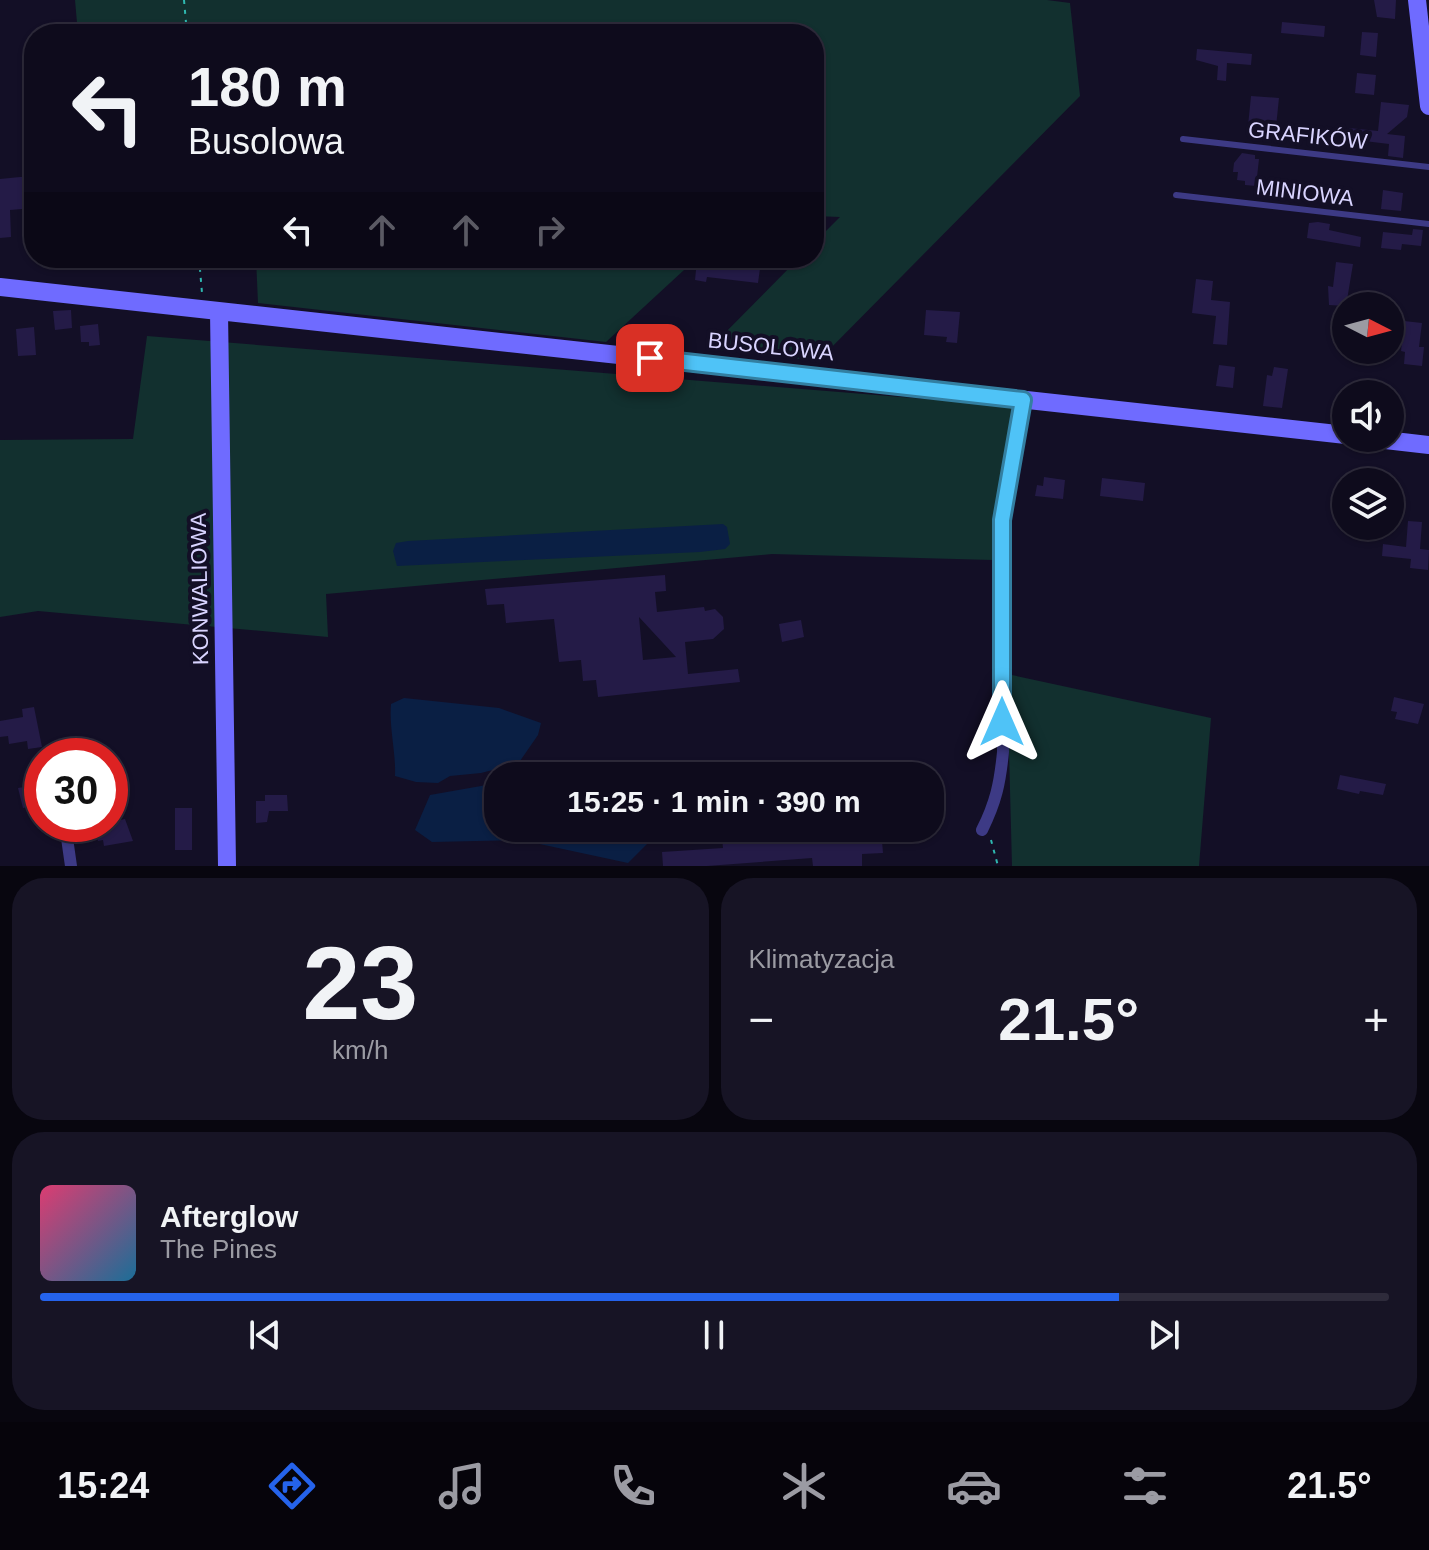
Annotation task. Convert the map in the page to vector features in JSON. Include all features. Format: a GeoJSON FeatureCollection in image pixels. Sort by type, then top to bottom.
{"type":"FeatureCollection","features":[{"type":"Feature","properties":{"kind":"street"},"geometry":{"type":"LineString","coordinates":[[1417,0],[1429,106]]}},
{"type":"Feature","properties":{"kind":"street","name":"BUSOLOWA"},"geometry":{"type":"LineString","coordinates":[[0,287],[1332,433]]}},
{"type":"Feature","properties":{"kind":"street","name":"KONWALIOWA"},"geometry":{"type":"LineString","coordinates":[[211,311],[227,866]]}},
{"type":"Feature","properties":{"kind":"street"},"geometry":{"type":"LineString","coordinates":[[982,830],[995,804],[1003,752],[1002,520],[1023,400]]}},
{"type":"Feature","properties":{"kind":"street"},"geometry":{"type":"LineString","coordinates":[[1404,442],[1429,445]]}},
{"type":"Feature","properties":{"kind":"street"},"geometry":{"type":"LineString","coordinates":[[68,842],[71,866]]}},
{"type":"Feature","properties":{"kind":"lane","name":"GRAFIKÓW"},"geometry":{"type":"LineString","coordinates":[[1183,139],[1429,167]]}},
{"type":"Feature","properties":{"kind":"lane","name":"MINIOWA"},"geometry":{"type":"LineString","coordinates":[[1176,195],[1429,224]]}},
{"type":"Feature","properties":{"kind":"path"},"geometry":{"type":"LineString","coordinates":[[184,0],[186,24]]}},
{"type":"Feature","properties":{"kind":"path"},"geometry":{"type":"LineString","coordinates":[[201,268],[211,311]]}},
{"type":"Feature","properties":{"kind":"path"},"geometry":{"type":"LineString","coordinates":[[982,830],[991,840],[998,866]]}},
{"type":"Feature","properties":{"kind":"green space"},"geometry":{"type":"Polygon","coordinates":[[[75,0],[1047,0],[1070,3],[1080,96],[818,361],[709,349],[789,268],[824,268],[824,233],[840,217],[824,216],[824,24],[77,24],[75,0]]]}},
{"type":"Feature","properties":{"kind":"green space"},"geometry":{"type":"Polygon","coordinates":[[[256,268],[686,268],[606,342],[258,303],[256,268]]]}},
{"type":"Feature","properties":{"kind":"green space"},"geometry":{"type":"Polygon","coordinates":[[[147,336],[1012,406],[993,560],[772,554],[326,594],[328,637],[38,611],[0,617],[0,440],[133,439],[147,336]]]}},
{"type":"Feature","properties":{"kind":"green space"},"geometry":{"type":"Polygon","coordinates":[[[1007,674],[1211,718],[1199,866],[1012,866],[1007,674]]]}},
{"type":"Feature","properties":{"kind":"water"},"geometry":{"type":"Polygon","coordinates":[[[723,524],[727,527],[730,544],[725,549],[700,552],[397,566],[393,551],[396,543],[408,541],[723,524]]]}},
{"type":"Feature","properties":{"kind":"water"},"geometry":{"type":"Polygon","coordinates":[[[404,698],[499,708],[541,723],[538,735],[520,761],[484,762],[484,772],[450,776],[438,783],[416,782],[395,776],[391,704],[404,698]]]}},
{"type":"Feature","properties":{"kind":"water"},"geometry":{"type":"Polygon","coordinates":[[[484,785],[484,841],[432,842],[415,830],[430,795],[484,785]]]}},
{"type":"Feature","properties":{"kind":"water"},"geometry":{"type":"Polygon","coordinates":[[[530,842],[649,842],[628,863],[530,842]]]}},
{"type":"Feature","properties":{"kind":"building"},"geometry":{"type":"Polygon","coordinates":[[[1374,0],[1396,0],[1395,19],[1377,17],[1374,0]]]}},
{"type":"Feature","properties":{"kind":"building"},"geometry":{"type":"Polygon","coordinates":[[[1282,22],[1325,26],[1324,37],[1281,33],[1282,22]]]}},
{"type":"Feature","properties":{"kind":"building"},"geometry":{"type":"Polygon","coordinates":[[[1362,32],[1378,33],[1376,57],[1360,55],[1362,32]]]}},
{"type":"Feature","properties":{"kind":"building"},"geometry":{"type":"Polygon","coordinates":[[[1197,49],[1252,54],[1251,65],[1227,63],[1226,81],[1217,80],[1218,66],[1196,60],[1197,49]]]}},
{"type":"Feature","properties":{"kind":"building"},"geometry":{"type":"Polygon","coordinates":[[[1357,73],[1376,75],[1374,95],[1355,93],[1357,73]]]}},
{"type":"Feature","properties":{"kind":"building"},"geometry":{"type":"Polygon","coordinates":[[[1251,96],[1279,98],[1276,127],[1248,126],[1251,96]]]}},
{"type":"Feature","properties":{"kind":"building"},"geometry":{"type":"Polygon","coordinates":[[[1381,102],[1409,105],[1407,117],[1387,134],[1405,136],[1403,158],[1388,156],[1389,144],[1348,139],[1349,128],[1378,131],[1381,102]]]}},
{"type":"Feature","properties":{"kind":"building"},"geometry":{"type":"Polygon","coordinates":[[[1242,153],[1255,155],[1255,159],[1259,159],[1256,186],[1245,185],[1245,181],[1237,180],[1238,172],[1233,172],[1234,163],[1242,153]]]}},
{"type":"Feature","properties":{"kind":"building"},"geometry":{"type":"Polygon","coordinates":[[[24,177],[24,209],[10,210],[11,237],[0,238],[0,179],[24,177]]]}},
{"type":"Feature","properties":{"kind":"building"},"geometry":{"type":"Polygon","coordinates":[[[1383,190],[1403,193],[1401,211],[1381,209],[1383,190]]]}},
{"type":"Feature","properties":{"kind":"building"},"geometry":{"type":"Polygon","coordinates":[[[1309,223],[1330,224],[1329,230],[1361,237],[1360,247],[1307,238],[1309,223]]]}},
{"type":"Feature","properties":{"kind":"building"},"geometry":{"type":"Polygon","coordinates":[[[1413,229],[1423,230],[1421,246],[1402,244],[1401,250],[1381,248],[1383,232],[1412,235],[1413,229]]]}},
{"type":"Feature","properties":{"kind":"building"},"geometry":{"type":"Polygon","coordinates":[[[1336,262],[1353,264],[1348,292],[1332,292],[1332,305],[1329,305],[1328,286],[1333,287],[1336,262]]]}},
{"type":"Feature","properties":{"kind":"building"},"geometry":{"type":"Polygon","coordinates":[[[760,268],[758,283],[707,277],[706,282],[695,280],[696,270],[760,268]]]}},
{"type":"Feature","properties":{"kind":"building"},"geometry":{"type":"Polygon","coordinates":[[[1196,279],[1213,281],[1211,300],[1230,302],[1227,345],[1213,344],[1216,316],[1192,313],[1196,279]]]}},
{"type":"Feature","properties":{"kind":"building"},"geometry":{"type":"Polygon","coordinates":[[[71,310],[72,328],[55,330],[53,311],[71,310]]]}},
{"type":"Feature","properties":{"kind":"building"},"geometry":{"type":"Polygon","coordinates":[[[926,310],[960,312],[957,343],[946,342],[947,337],[924,335],[926,310]]]}},
{"type":"Feature","properties":{"kind":"building"},"geometry":{"type":"Polygon","coordinates":[[[1404,321],[1422,323],[1419,347],[1424,347],[1422,366],[1404,364],[1404,321]]]}},
{"type":"Feature","properties":{"kind":"building"},"geometry":{"type":"Polygon","coordinates":[[[98,324],[100,345],[89,346],[89,342],[81,342],[80,326],[98,324]]]}},
{"type":"Feature","properties":{"kind":"building"},"geometry":{"type":"Polygon","coordinates":[[[34,327],[36,355],[18,356],[16,329],[34,327]]]}},
{"type":"Feature","properties":{"kind":"building"},"geometry":{"type":"Polygon","coordinates":[[[1219,365],[1235,367],[1233,388],[1216,386],[1219,365]]]}},
{"type":"Feature","properties":{"kind":"building"},"geometry":{"type":"Polygon","coordinates":[[[1274,367],[1288,369],[1282,408],[1263,406],[1267,375],[1272,376],[1274,367]]]}},
{"type":"Feature","properties":{"kind":"building"},"geometry":{"type":"Polygon","coordinates":[[[1044,477],[1065,480],[1063,499],[1035,496],[1037,485],[1043,486],[1044,477]]]}},
{"type":"Feature","properties":{"kind":"building"},"geometry":{"type":"Polygon","coordinates":[[[1102,478],[1145,483],[1143,501],[1100,496],[1102,478]]]}},
{"type":"Feature","properties":{"kind":"building"},"geometry":{"type":"Polygon","coordinates":[[[1408,521],[1422,522],[1420,549],[1429,550],[1428,570],[1410,568],[1411,559],[1382,556],[1383,544],[1406,547],[1408,521]]]}},
{"type":"Feature","properties":{"kind":"building"},"geometry":{"type":"Polygon","coordinates":[[[665,575],[666,591],[655,592],[657,612],[704,607],[705,611],[715,609],[723,617],[724,629],[713,639],[685,642],[688,674],[738,669],[740,682],[598,697],[596,680],[583,681],[581,660],[559,662],[554,619],[506,623],[504,604],[487,605],[485,589],[665,575]],[[639,617],[643,660],[676,657],[639,617]]]}},
{"type":"Feature","properties":{"kind":"building"},"geometry":{"type":"Polygon","coordinates":[[[801,620],[804,637],[782,642],[779,624],[801,620]]]}},
{"type":"Feature","properties":{"kind":"building"},"geometry":{"type":"Polygon","coordinates":[[[1394,697],[1424,704],[1418,724],[1395,719],[1397,712],[1391,711],[1394,697]]]}},
{"type":"Feature","properties":{"kind":"building"},"geometry":{"type":"Polygon","coordinates":[[[34,707],[40,738],[24,738],[24,742],[9,744],[8,736],[0,737],[0,721],[23,717],[22,709],[34,707]]]}},
{"type":"Feature","properties":{"kind":"building"},"geometry":{"type":"Polygon","coordinates":[[[1340,775],[1386,784],[1383,795],[1337,789],[1340,775]]]}},
{"type":"Feature","properties":{"kind":"building"},"geometry":{"type":"Polygon","coordinates":[[[24,787],[24,808],[23,808],[18,788],[24,787]]]}},
{"type":"Feature","properties":{"kind":"building"},"geometry":{"type":"Polygon","coordinates":[[[265,795],[287,795],[288,811],[269,811],[267,822],[256,823],[256,801],[265,801],[265,795]]]}},
{"type":"Feature","properties":{"kind":"building"},"geometry":{"type":"Polygon","coordinates":[[[175,808],[192,808],[192,850],[175,850],[175,808]]]}},
{"type":"Feature","properties":{"kind":"building"},"geometry":{"type":"Polygon","coordinates":[[[103,842],[127,842],[104,846],[103,842]]]}},
{"type":"Feature","properties":{"kind":"building"},"geometry":{"type":"Polygon","coordinates":[[[722,842],[882,842],[883,853],[862,854],[862,866],[813,866],[812,858],[663,866],[662,852],[723,848],[722,842]]]}},
{"type":"Feature","properties":{"kind":"route"},"geometry":{"type":"LineString","coordinates":[[650,358],[1023,400],[1002,520],[1002,722]]}}]}
